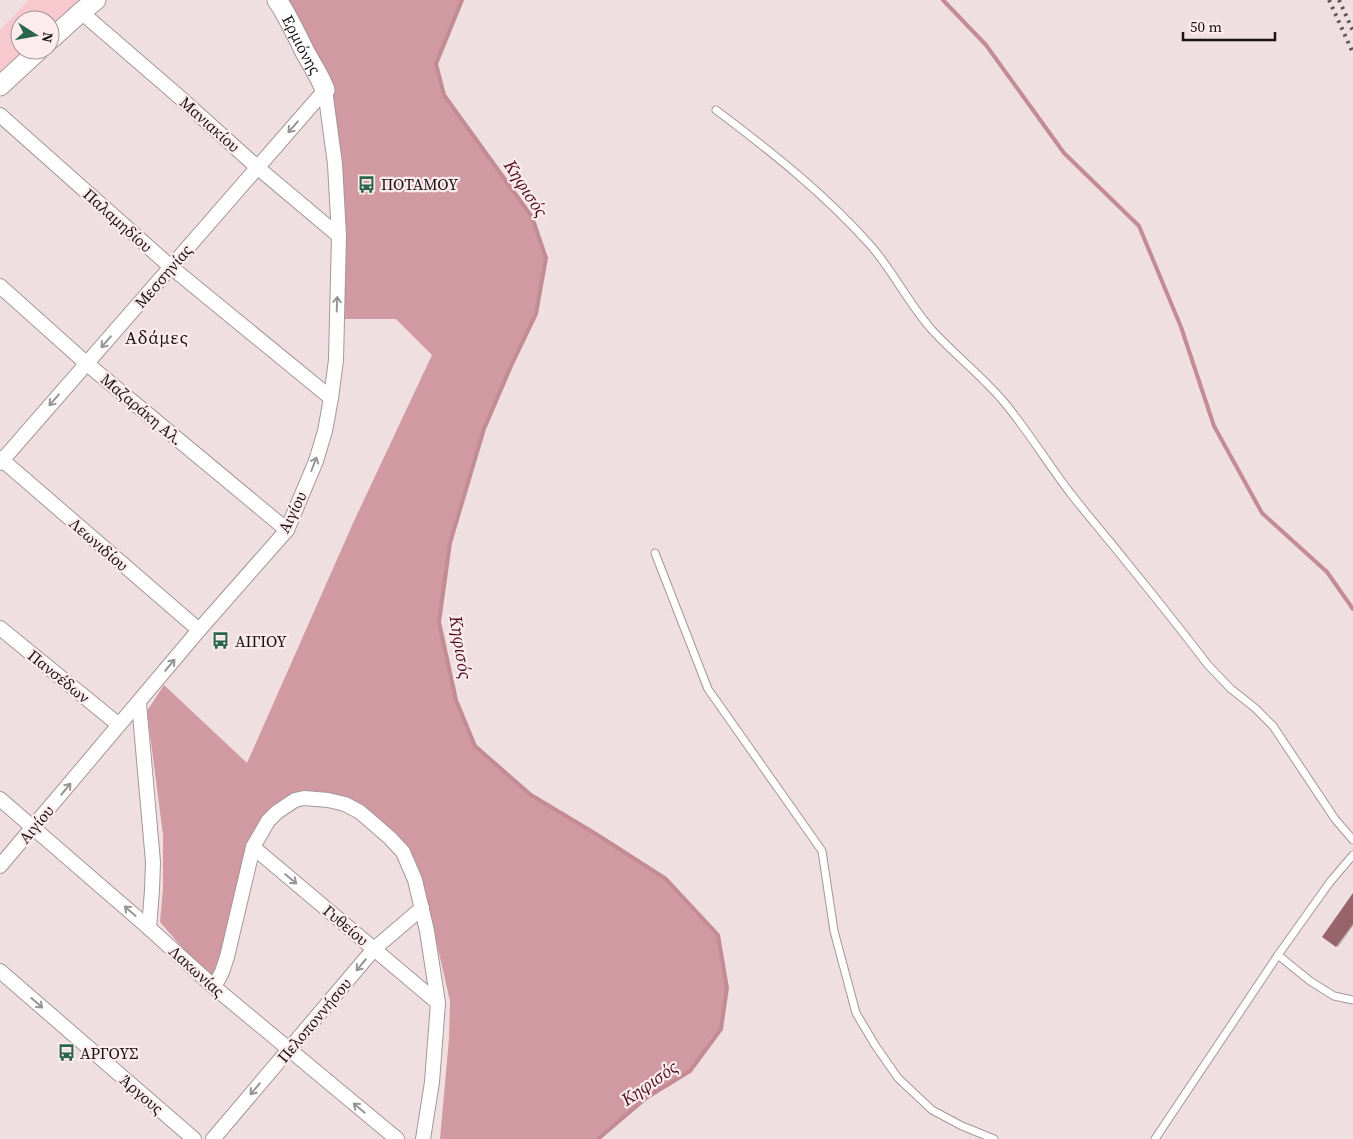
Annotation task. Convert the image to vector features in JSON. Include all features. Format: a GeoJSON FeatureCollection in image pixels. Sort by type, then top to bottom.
{"type":"FeatureCollection","features":[{"type":"Feature","properties":{"kind":"street"},"geometry":{"type":"LineString","coordinates":[[60,31],[96,0]]}},
{"type":"Feature","properties":{"kind":"street","name":"Ερμιόνης"},"geometry":{"type":"LineString","coordinates":[[277,0],[318,73],[325,90]]}},
{"type":"Feature","properties":{"kind":"street","name":"Μανιακίου"},"geometry":{"type":"LineString","coordinates":[[81,12],[339,236]]}},
{"type":"Feature","properties":{"kind":"street"},"geometry":{"type":"LineString","coordinates":[[0,86],[28,60]]}},
{"type":"Feature","properties":{"kind":"street","name":"Μεσσηνίας"},"geometry":{"type":"LineString","coordinates":[[1,460],[325,90]]}},
{"type":"Feature","properties":{"kind":"street","name":"Αιγίου"},"geometry":{"type":"LineString","coordinates":[[0,866],[199,630],[287,530],[316,460],[325,431],[336,360],[339,236],[335,164],[325,90]]}},
{"type":"Feature","properties":{"kind":"street","name":"Παλαμηδίου"},"geometry":{"type":"LineString","coordinates":[[0,115],[171,267],[331,398]]}},
{"type":"Feature","properties":{"kind":"street","name":"Μαζαράκη Αλ."},"geometry":{"type":"LineString","coordinates":[[0,286],[86,364],[287,530]]}},
{"type":"Feature","properties":{"kind":"street","name":"Λεωνιδίου"},"geometry":{"type":"LineString","coordinates":[[1,460],[199,630]]}},
{"type":"Feature","properties":{"kind":"street","name":"Πανσέδων"},"geometry":{"type":"LineString","coordinates":[[0,628],[119,725]]}},
{"type":"Feature","properties":{"kind":"street"},"geometry":{"type":"LineString","coordinates":[[139,702],[153,862],[149,928]]}},
{"type":"Feature","properties":{"kind":"street","name":"Λακωνίας"},"geometry":{"type":"LineString","coordinates":[[0,798],[214,986],[397,1139]]}},
{"type":"Feature","properties":{"kind":"street"},"geometry":{"type":"LineString","coordinates":[[214,986],[222,972],[227,957],[253,847],[268,821],[276,812],[295,800],[304,798],[316,798],[345,804],[360,812],[403,852],[415,880],[427,931],[438,1003],[432,1082],[423,1139]]}},
{"type":"Feature","properties":{"kind":"street","name":"Γυθείου"},"geometry":{"type":"LineString","coordinates":[[253,847],[438,1003]]}},
{"type":"Feature","properties":{"kind":"street","name":"Πελοποννήσου"},"geometry":{"type":"LineString","coordinates":[[213,1139],[374,949],[422,908]]}},
{"type":"Feature","properties":{"kind":"street","name":"Άργους"},"geometry":{"type":"LineString","coordinates":[[0,971],[194,1139]]}},
{"type":"Feature","properties":{"kind":"lane"},"geometry":{"type":"LineString","coordinates":[[716,110],[815,189],[852,225],[873,249],[893,274],[917,312],[983,380],[1022,425],[1071,493],[1208,665],[1231,689],[1255,708],[1273,726],[1335,819],[1353,840]]}},
{"type":"Feature","properties":{"kind":"lane"},"geometry":{"type":"LineString","coordinates":[[655,554],[708,689],[822,851],[834,931],[856,1013],[898,1078],[932,1110],[962,1126],[994,1139]]}},
{"type":"Feature","properties":{"kind":"lane"},"geometry":{"type":"LineString","coordinates":[[1155,1139],[1278,955],[1330,882],[1353,855]]}},
{"type":"Feature","properties":{"kind":"lane"},"geometry":{"type":"LineString","coordinates":[[1278,955],[1310,981],[1334,996],[1353,1000]]}},
{"type":"Feature","properties":{"kind":"shaded area"},"geometry":{"type":"Polygon","coordinates":[[[29,0],[83,0],[60,20],[60,10],[19,10],[29,0]]]}},
{"type":"Feature","properties":{"kind":"shaded area"},"geometry":{"type":"Polygon","coordinates":[[[283,0],[462,0],[436,64],[444,95],[532,217],[546,258],[536,314],[510,366],[484,429],[450,543],[439,622],[456,700],[475,746],[531,795],[666,879],[718,935],[727,988],[721,1029],[690,1071],[646,1098],[598,1139],[440,1139],[449,1039],[450,1001],[425,892],[406,850],[356,807],[331,793],[304,793],[284,800],[264,814],[250,845],[223,955],[211,981],[160,922],[163,889],[163,835],[147,711],[164,685],[247,763],[354,521],[432,355],[396,319],[339,319],[329,84],[283,0]]]}},
{"type":"Feature","properties":{"kind":"shaded area"},"geometry":{"type":"Polygon","coordinates":[[[10,20],[10,60],[16,60],[0,75],[0,30],[10,20]]]}},
{"type":"Feature","properties":{"kind":"building"},"geometry":{"type":"Polygon","coordinates":[[[1353,893],[1353,924],[1336,947],[1322,937],[1353,893]]]}},
{"type":"Feature","properties":{"kind":"waterway","name":"Κηφισός"},"geometry":{"type":"LineString","coordinates":[[462,0],[436,64],[444,95],[532,217],[546,258],[536,314],[484,429],[450,543],[439,622],[456,700],[475,746],[531,795],[666,879],[718,935],[727,988],[721,1029],[690,1071],[646,1098],[598,1139]]}},
{"type":"Feature","properties":{"kind":"waterway"},"geometry":{"type":"LineString","coordinates":[[943,0],[986,45],[1064,153],[1139,226],[1181,327],[1214,426],[1262,513],[1327,572],[1353,609]]}},
{"type":"Feature","properties":{"kind":"railway"},"geometry":{"type":"LineString","coordinates":[[1329,0],[1353,53]]}},
{"type":"Feature","properties":{"kind":"railway"},"geometry":{"type":"LineString","coordinates":[[1339,0],[1353,31]]}},
{"type":"Feature","properties":{"kind":"place","name":"ΠΟΤΑΜΟΥ"},"geometry":{"type":"Point","coordinates":[367,184]}},
{"type":"Feature","properties":{"kind":"place","name":"ΑΙΓΙΟΥ"},"geometry":{"type":"Point","coordinates":[221,641]}},
{"type":"Feature","properties":{"kind":"place","name":"ΑΡΓΟΥΣ"},"geometry":{"type":"Point","coordinates":[66,1053]}},
{"type":"Feature","properties":{"kind":"district","name":"Αδάμες"},"geometry":{"type":"Point","coordinates":[157,337]}}]}
